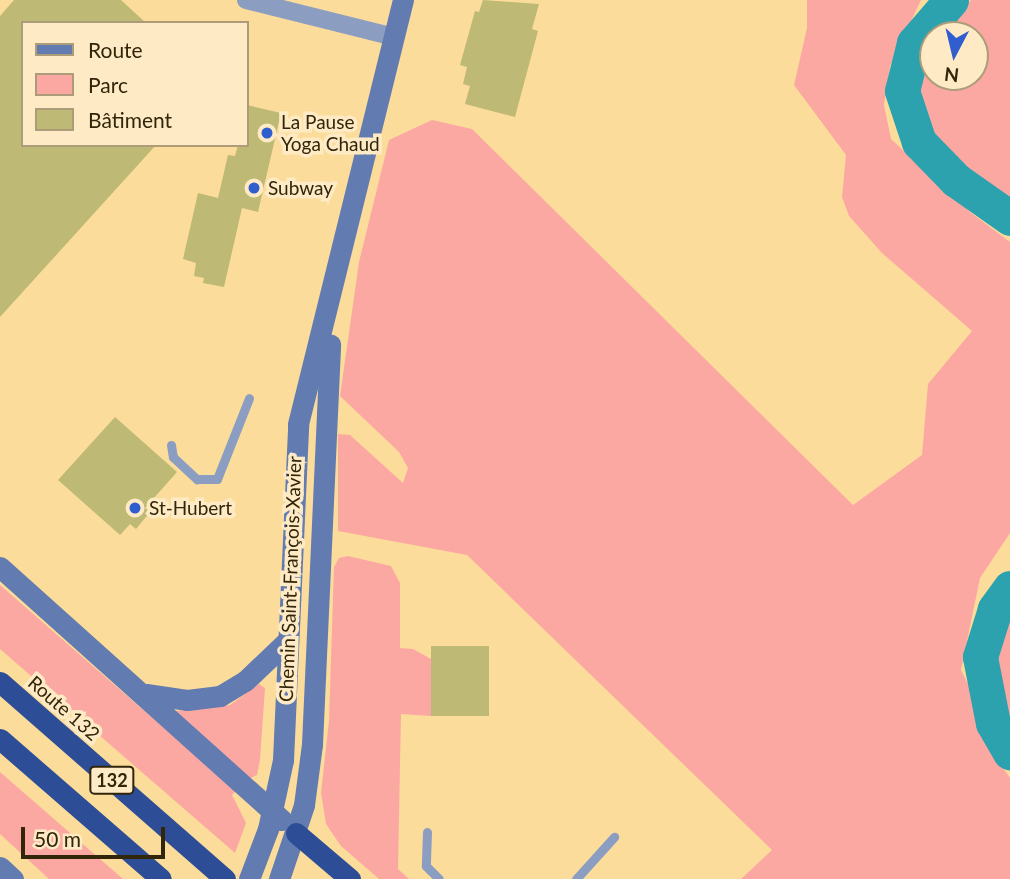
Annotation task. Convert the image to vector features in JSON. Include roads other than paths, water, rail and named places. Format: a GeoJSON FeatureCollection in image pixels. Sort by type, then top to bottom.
{"type":"FeatureCollection","features":[{"type":"Feature","properties":{"kind":"highway","name":"Route 132"},"geometry":{"type":"LineString","coordinates":[[0,682],[225,879]]}},
{"type":"Feature","properties":{"kind":"highway","name":"132"},"geometry":{"type":"LineString","coordinates":[[0,739],[161,879]]}},
{"type":"Feature","properties":{"kind":"highway"},"geometry":{"type":"LineString","coordinates":[[296,833],[350,879]]}},
{"type":"Feature","properties":{"kind":"street"},"geometry":{"type":"LineString","coordinates":[[246,0],[394,37]]}},
{"type":"Feature","properties":{"kind":"street","name":"Chemin Saint-François-Xavier"},"geometry":{"type":"LineString","coordinates":[[249,879],[273,811],[283,760],[296,439],[337,280],[403,0]]}},
{"type":"Feature","properties":{"kind":"street","name":"Chemin Saint-François-Xavier"},"geometry":{"type":"LineString","coordinates":[[280,876],[296,833],[312,744],[322,456],[337,280]]}},
{"type":"Feature","properties":{"kind":"street"},"geometry":{"type":"LineString","coordinates":[[0,567],[146,694],[167,719],[296,833]]}},
{"type":"Feature","properties":{"kind":"street"},"geometry":{"type":"LineString","coordinates":[[146,694],[187,700],[220,696],[245,681],[288,640]]}},
{"type":"Feature","properties":{"kind":"street"},"geometry":{"type":"LineString","coordinates":[[0,867],[13,879]]}},
{"type":"Feature","properties":{"kind":"lane"},"geometry":{"type":"LineString","coordinates":[[171,445],[173,457],[197,479],[217,479],[249,398]]}},
{"type":"Feature","properties":{"kind":"lane"},"geometry":{"type":"LineString","coordinates":[[427,832],[426,866],[439,879]]}},
{"type":"Feature","properties":{"kind":"lane"},"geometry":{"type":"LineString","coordinates":[[576,879],[614,837]]}},
{"type":"Feature","properties":{"kind":"waterway"},"geometry":{"type":"LineString","coordinates":[[951,0],[914,43],[902,91],[919,142],[956,180],[1010,218]]}},
{"type":"Feature","properties":{"kind":"waterway"},"geometry":{"type":"LineString","coordinates":[[1010,588],[995,609],[980,657],[993,723],[1010,752]]}},
{"type":"Feature","properties":{"kind":"place","name":"La Pause Yoga Chaud"},"geometry":{"type":"Point","coordinates":[267,133]}},
{"type":"Feature","properties":{"kind":"place","name":"Subway"},"geometry":{"type":"Point","coordinates":[254,188]}},
{"type":"Feature","properties":{"kind":"place","name":"St-Hubert"},"geometry":{"type":"Point","coordinates":[135,508]}}]}
